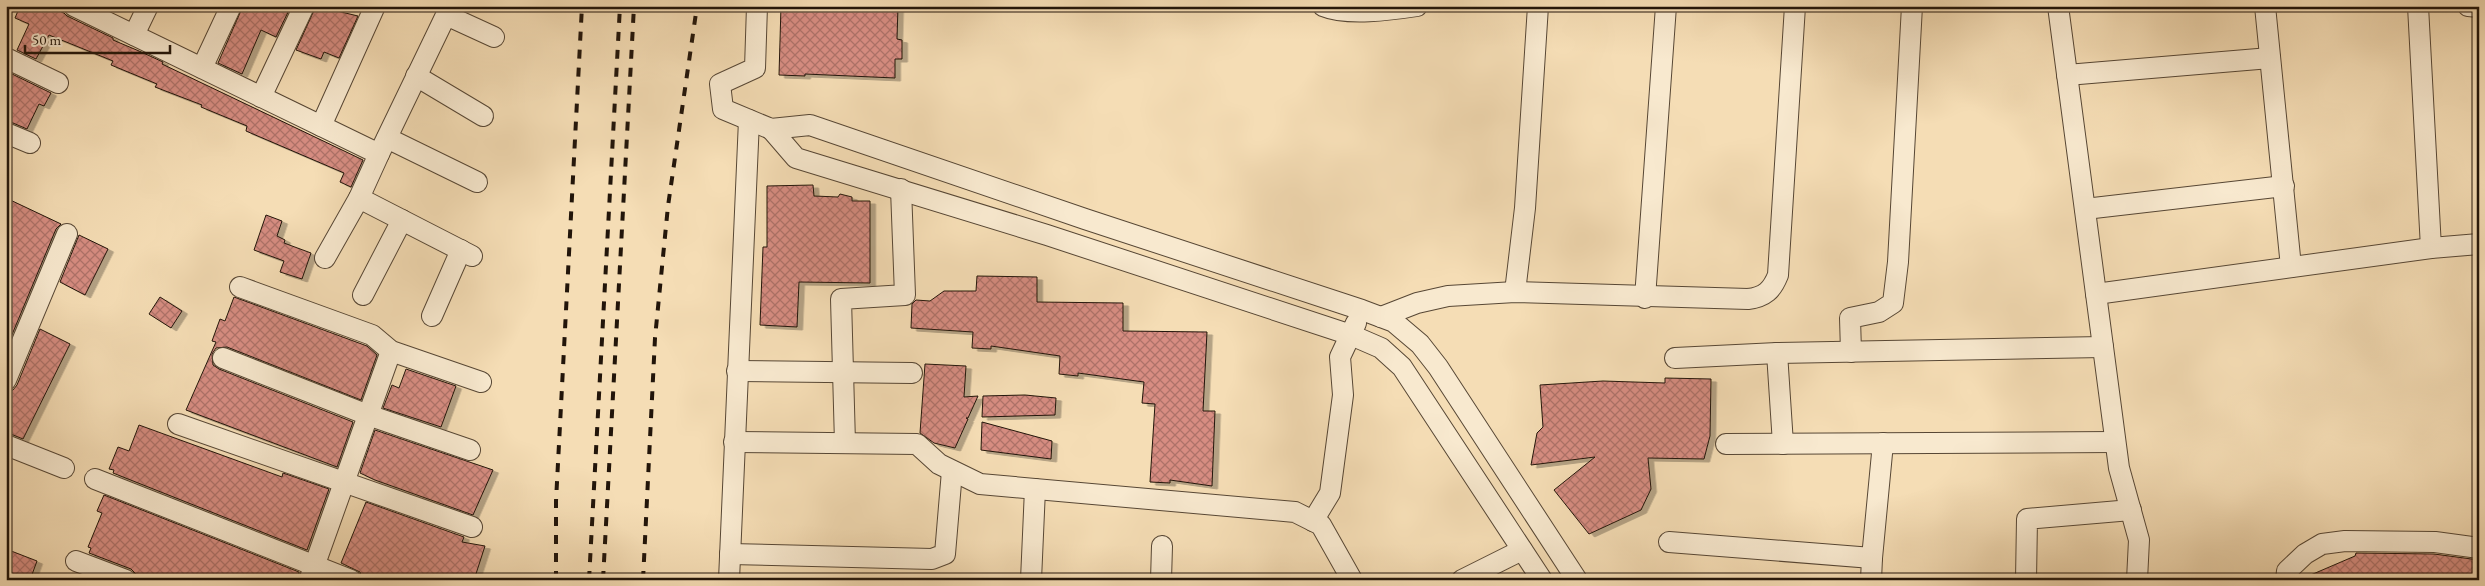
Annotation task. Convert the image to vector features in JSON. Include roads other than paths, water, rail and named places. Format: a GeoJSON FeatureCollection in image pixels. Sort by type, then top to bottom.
{"type":"FeatureCollection","features":[{"type":"Feature","properties":{"kind":"street"},"geometry":{"type":"LineString","coordinates":[[74,6],[321,126],[383,146],[477,182]]}},
{"type":"Feature","properties":{"kind":"street"},"geometry":{"type":"LineString","coordinates":[[134,35],[148,6]]}},
{"type":"Feature","properties":{"kind":"street"},"geometry":{"type":"LineString","coordinates":[[202,68],[231,6]]}},
{"type":"Feature","properties":{"kind":"street"},"geometry":{"type":"LineString","coordinates":[[261,97],[304,6]]}},
{"type":"Feature","properties":{"kind":"street"},"geometry":{"type":"LineString","coordinates":[[321,126],[375,6]]}},
{"type":"Feature","properties":{"kind":"street"},"geometry":{"type":"LineString","coordinates":[[757,6],[755,68],[720,84],[723,109],[771,129],[796,158],[901,189],[1351,335],[1381,348],[1402,367],[1542,580]]}},
{"type":"Feature","properties":{"kind":"street"},"geometry":{"type":"LineString","coordinates":[[1323,6],[1332,10],[1390,10],[1417,6]]}},
{"type":"Feature","properties":{"kind":"street"},"geometry":{"type":"LineString","coordinates":[[1515,292],[1524,208],[1538,6]]}},
{"type":"Feature","properties":{"kind":"street"},"geometry":{"type":"LineString","coordinates":[[1645,298],[1666,6]]}},
{"type":"Feature","properties":{"kind":"street"},"geometry":{"type":"LineString","coordinates":[[1381,317],[1417,303],[1448,296],[1515,292],[1645,298],[1748,299],[1765,295],[1773,288],[1778,275],[1795,6]]}},
{"type":"Feature","properties":{"kind":"street"},"geometry":{"type":"LineString","coordinates":[[1852,352],[1850,318],[1879,312],[1893,303],[1898,262],[1912,6]]}},
{"type":"Feature","properties":{"kind":"street"},"geometry":{"type":"LineString","coordinates":[[2058,6],[2115,442],[2119,468],[2139,540],[2137,580]]}},
{"type":"Feature","properties":{"kind":"street"},"geometry":{"type":"LineString","coordinates":[[2264,6],[2291,267]]}},
{"type":"Feature","properties":{"kind":"street"},"geometry":{"type":"LineString","coordinates":[[2418,6],[2431,248]]}},
{"type":"Feature","properties":{"kind":"street"},"geometry":{"type":"LineString","coordinates":[[2468,6],[2479,7]]}},
{"type":"Feature","properties":{"kind":"street"},"geometry":{"type":"LineString","coordinates":[[326,258],[360,198],[446,16],[494,37]]}},
{"type":"Feature","properties":{"kind":"street"},"geometry":{"type":"LineString","coordinates":[[6,58],[58,83]]}},
{"type":"Feature","properties":{"kind":"street"},"geometry":{"type":"LineString","coordinates":[[2067,75],[2270,58]]}},
{"type":"Feature","properties":{"kind":"street"},"geometry":{"type":"LineString","coordinates":[[416,76],[483,116]]}},
{"type":"Feature","properties":{"kind":"street"},"geometry":{"type":"LineString","coordinates":[[729,580],[736,371],[749,120]]}},
{"type":"Feature","properties":{"kind":"street"},"geometry":{"type":"LineString","coordinates":[[771,129],[810,125],[1394,322],[1408,331],[1438,367],[1577,580]]}},
{"type":"Feature","properties":{"kind":"street"},"geometry":{"type":"LineString","coordinates":[[6,132],[30,143]]}},
{"type":"Feature","properties":{"kind":"street"},"geometry":{"type":"LineString","coordinates":[[2085,209],[2284,186]]}},
{"type":"Feature","properties":{"kind":"street"},"geometry":{"type":"LineString","coordinates":[[845,443],[841,300],[905,295],[901,189]]}},
{"type":"Feature","properties":{"kind":"street"},"geometry":{"type":"LineString","coordinates":[[360,198],[467,253],[432,316]]}},
{"type":"Feature","properties":{"kind":"street"},"geometry":{"type":"LineString","coordinates":[[363,295],[402,220]]}},
{"type":"Feature","properties":{"kind":"street"},"geometry":{"type":"LineString","coordinates":[[6,380],[67,234]]}},
{"type":"Feature","properties":{"kind":"street"},"geometry":{"type":"LineString","coordinates":[[2096,294],[2431,248],[2479,244]]}},
{"type":"Feature","properties":{"kind":"street"},"geometry":{"type":"LineString","coordinates":[[240,287],[372,335],[391,351],[482,382]]}},
{"type":"Feature","properties":{"kind":"street"},"geometry":{"type":"LineString","coordinates":[[1313,521],[1330,493],[1343,395],[1340,357],[1362,310]]}},
{"type":"Feature","properties":{"kind":"street"},"geometry":{"type":"LineString","coordinates":[[1675,358],[1777,353],[2103,347]]}},
{"type":"Feature","properties":{"kind":"street"},"geometry":{"type":"LineString","coordinates":[[311,573],[391,351]]}},
{"type":"Feature","properties":{"kind":"street"},"geometry":{"type":"LineString","coordinates":[[1777,353],[1783,444]]}},
{"type":"Feature","properties":{"kind":"street"},"geometry":{"type":"LineString","coordinates":[[224,358],[368,415],[470,450]]}},
{"type":"Feature","properties":{"kind":"street"},"geometry":{"type":"LineString","coordinates":[[736,371],[912,374]]}},
{"type":"Feature","properties":{"kind":"street"},"geometry":{"type":"LineString","coordinates":[[178,424],[472,527]]}},
{"type":"Feature","properties":{"kind":"street"},"geometry":{"type":"LineString","coordinates":[[734,442],[917,444],[939,464],[980,484],[1295,512],[1320,525],[1352,580]]}},
{"type":"Feature","properties":{"kind":"street"},"geometry":{"type":"LineString","coordinates":[[1726,444],[2115,442]]}},
{"type":"Feature","properties":{"kind":"street"},"geometry":{"type":"LineString","coordinates":[[1871,580],[1883,443]]}},
{"type":"Feature","properties":{"kind":"street"},"geometry":{"type":"LineString","coordinates":[[8,449],[64,468]]}},
{"type":"Feature","properties":{"kind":"street"},"geometry":{"type":"LineString","coordinates":[[730,554],[932,559],[945,554],[952,471]]}},
{"type":"Feature","properties":{"kind":"street"},"geometry":{"type":"LineString","coordinates":[[95,479],[311,573],[351,580]]}},
{"type":"Feature","properties":{"kind":"street"},"geometry":{"type":"LineString","coordinates":[[1031,580],[1035,488]]}},
{"type":"Feature","properties":{"kind":"street"},"geometry":{"type":"LineString","coordinates":[[2026,580],[2027,519],[2131,510]]}},
{"type":"Feature","properties":{"kind":"street"},"geometry":{"type":"LineString","coordinates":[[2286,580],[2287,571],[2305,554],[2322,544],[2345,541],[2435,542],[2479,548]]}},
{"type":"Feature","properties":{"kind":"street"},"geometry":{"type":"LineString","coordinates":[[1669,542],[1872,558]]}},
{"type":"Feature","properties":{"kind":"street"},"geometry":{"type":"LineString","coordinates":[[1161,580],[1162,546]]}},
{"type":"Feature","properties":{"kind":"street"},"geometry":{"type":"LineString","coordinates":[[1462,580],[1522,550]]}},
{"type":"Feature","properties":{"kind":"street"},"geometry":{"type":"LineString","coordinates":[[76,561],[126,580]]}},
{"type":"Feature","properties":{"kind":"railway"},"geometry":{"type":"LineString","coordinates":[[556,580],[556,501],[582,6]]}},
{"type":"Feature","properties":{"kind":"railway"},"geometry":{"type":"LineString","coordinates":[[589,580],[620,6]]}},
{"type":"Feature","properties":{"kind":"railway"},"geometry":{"type":"LineString","coordinates":[[603,580],[634,6]]}},
{"type":"Feature","properties":{"kind":"railway"},"geometry":{"type":"LineString","coordinates":[[643,580],[655,338],[668,206],[697,6]]}}]}
